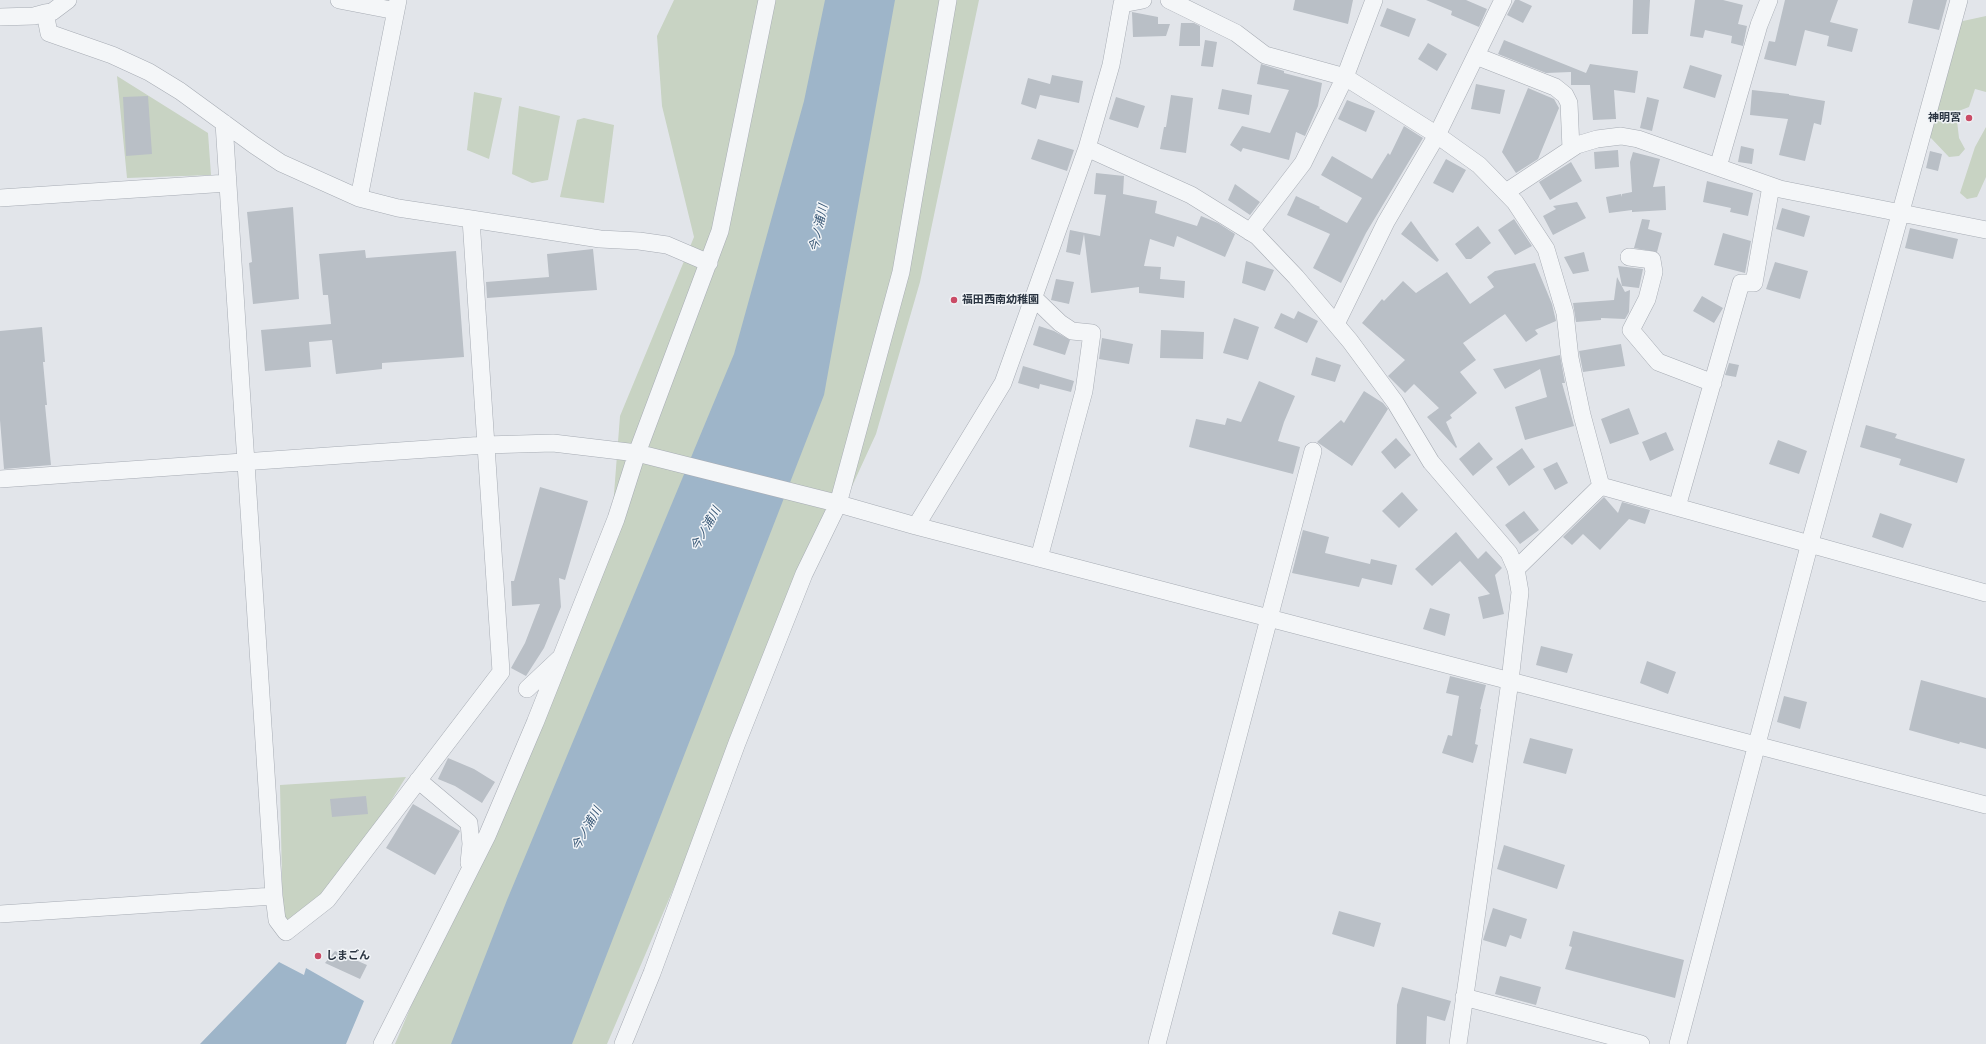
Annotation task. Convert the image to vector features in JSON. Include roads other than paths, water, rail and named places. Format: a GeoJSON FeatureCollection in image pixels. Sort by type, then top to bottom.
{"type":"FeatureCollection","features":[{"type":"Feature","properties":{"kind":"street"},"geometry":{"type":"LineString","coordinates":[[0,17],[34,16],[45,14],[52,12],[68,0]]}},
{"type":"Feature","properties":{"kind":"street"},"geometry":{"type":"LineString","coordinates":[[339,0],[397,6],[359,198]]}},
{"type":"Feature","properties":{"kind":"street"},"geometry":{"type":"LineString","coordinates":[[382,1044],[487,836],[562,657],[616,519],[720,231],[767,0]]}},
{"type":"Feature","properties":{"kind":"street"},"geometry":{"type":"LineString","coordinates":[[623,1044],[652,973],[737,743],[804,574],[835,503],[902,272],[948,0]]}},
{"type":"Feature","properties":{"kind":"street"},"geometry":{"type":"LineString","coordinates":[[916,526],[1003,383],[1087,148],[1111,65],[1122,2],[1143,0]]}},
{"type":"Feature","properties":{"kind":"street"},"geometry":{"type":"LineString","coordinates":[[1169,0],[1236,33],[1266,55],[1345,77],[1437,135],[1479,165],[1515,202],[1546,249],[1557,280],[1565,313],[1570,358],[1582,415],[1601,486]]}},
{"type":"Feature","properties":{"kind":"street"},"geometry":{"type":"LineString","coordinates":[[1250,232],[1303,163],[1345,77],[1374,0]]}},
{"type":"Feature","properties":{"kind":"street"},"geometry":{"type":"LineString","coordinates":[[1336,324],[1386,222],[1437,135],[1503,0]]}},
{"type":"Feature","properties":{"kind":"street"},"geometry":{"type":"LineString","coordinates":[[1718,167],[1759,25],[1768,0]]}},
{"type":"Feature","properties":{"kind":"street"},"geometry":{"type":"LineString","coordinates":[[1678,1044],[1810,544],[1959,0]]}},
{"type":"Feature","properties":{"kind":"street"},"geometry":{"type":"LineString","coordinates":[[45,14],[49,33],[112,55],[149,72],[180,91],[281,163],[359,198],[398,208],[471,220],[600,239],[639,241],[667,245],[709,263]]}},
{"type":"Feature","properties":{"kind":"street"},"geometry":{"type":"LineString","coordinates":[[1476,56],[1555,87],[1565,96],[1569,103],[1571,149]]}},
{"type":"Feature","properties":{"kind":"street"},"geometry":{"type":"LineString","coordinates":[[224,123],[274,896],[277,920],[286,932],[327,900],[501,672],[471,220]]}},
{"type":"Feature","properties":{"kind":"street"},"geometry":{"type":"LineString","coordinates":[[1506,192],[1577,145],[1597,139],[1621,136],[1638,138],[1771,186],[1901,215],[1986,230]]}},
{"type":"Feature","properties":{"kind":"street"},"geometry":{"type":"LineString","coordinates":[[1087,148],[1191,195],[1257,236],[1296,277],[1336,324],[1395,402],[1431,462],[1509,553],[1516,569],[1520,592],[1510,681],[1458,1044]]}},
{"type":"Feature","properties":{"kind":"street"},"geometry":{"type":"LineString","coordinates":[[0,198],[228,183]]}},
{"type":"Feature","properties":{"kind":"street"},"geometry":{"type":"LineString","coordinates":[[1677,507],[1741,283],[1754,283],[1771,186]]}},
{"type":"Feature","properties":{"kind":"street"},"geometry":{"type":"LineString","coordinates":[[1629,257],[1652,260],[1654,272],[1646,299],[1631,330],[1658,362],[1713,383]]}},
{"type":"Feature","properties":{"kind":"street"},"geometry":{"type":"LineString","coordinates":[[1033,297],[1060,323],[1072,331],[1092,333],[1084,391],[1039,558]]}},
{"type":"Feature","properties":{"kind":"street"},"geometry":{"type":"LineString","coordinates":[[0,479],[485,445],[553,443],[639,454],[835,503],[916,526],[1986,805]]}},
{"type":"Feature","properties":{"kind":"street"},"geometry":{"type":"LineString","coordinates":[[1157,1044],[1313,451]]}},
{"type":"Feature","properties":{"kind":"street"},"geometry":{"type":"LineString","coordinates":[[1601,486],[1986,593]]}},
{"type":"Feature","properties":{"kind":"street"},"geometry":{"type":"LineString","coordinates":[[1516,569],[1601,486]]}},
{"type":"Feature","properties":{"kind":"street"},"geometry":{"type":"LineString","coordinates":[[527,689],[562,657]]}},
{"type":"Feature","properties":{"kind":"street"},"geometry":{"type":"LineString","coordinates":[[418,780],[469,823],[471,844],[468,873]]}},
{"type":"Feature","properties":{"kind":"street"},"geometry":{"type":"LineString","coordinates":[[0,914],[274,896]]}},
{"type":"Feature","properties":{"kind":"street"},"geometry":{"type":"LineString","coordinates":[[1464,997],[1641,1044]]}},
{"type":"Feature","properties":{"kind":"water","name":"今ノ浦川"},"geometry":{"type":"Polygon","coordinates":[[[825,0],[895,0],[824,395],[572,1044],[451,1044],[507,900],[734,354],[804,101],[825,0]]]}},
{"type":"Feature","properties":{"kind":"water"},"geometry":{"type":"Polygon","coordinates":[[[279,962],[304,975],[306,968],[364,1001],[346,1044],[200,1044],[279,962]]]}},
{"type":"Feature","properties":{"kind":"place","name":"神明宮"},"geometry":{"type":"Point","coordinates":[1969,118]}},
{"type":"Feature","properties":{"kind":"place","name":"福田西南幼稚園"},"geometry":{"type":"Point","coordinates":[954,300]}},
{"type":"Feature","properties":{"kind":"place","name":"しまごん"},"geometry":{"type":"Point","coordinates":[318,956]}}]}
